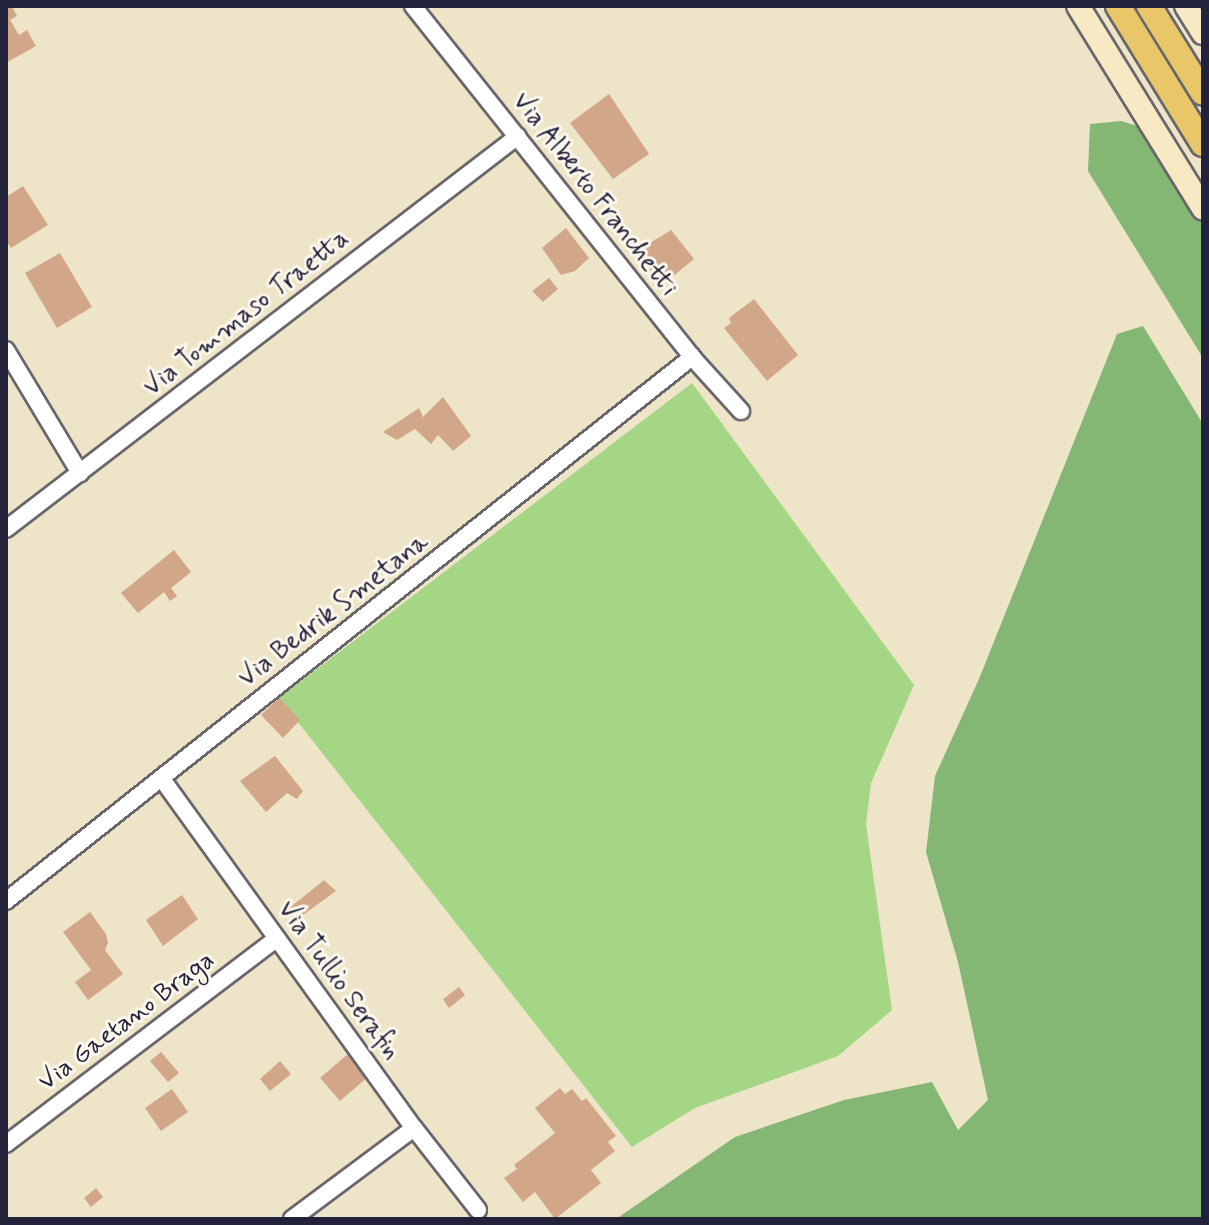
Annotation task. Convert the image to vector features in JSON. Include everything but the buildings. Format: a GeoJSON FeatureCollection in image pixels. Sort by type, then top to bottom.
{"type":"FeatureCollection","features":[{"type":"Feature","properties":{"kind":"main road"},"geometry":{"type":"LineString","coordinates":[[1118,6],[1203,144]]}},
{"type":"Feature","properties":{"kind":"main road"},"geometry":{"type":"LineString","coordinates":[[1149,6],[1203,93]]}},
{"type":"Feature","properties":{"kind":"street","name":"Via Alberto Franchetti"},"geometry":{"type":"LineString","coordinates":[[413,6],[692,357],[741,411]]}},
{"type":"Feature","properties":{"kind":"street"},"geometry":{"type":"LineString","coordinates":[[1078,6],[1203,208]]}},
{"type":"Feature","properties":{"kind":"street"},"geometry":{"type":"LineString","coordinates":[[1186,6],[1203,33]]}},
{"type":"Feature","properties":{"kind":"street","name":"Via Tommaso Traetta"},"geometry":{"type":"LineString","coordinates":[[6,529],[518,136]]}},
{"type":"Feature","properties":{"kind":"street"},"geometry":{"type":"LineString","coordinates":[[6,350],[80,473]]}},
{"type":"Feature","properties":{"kind":"street","name":"Via Bedrik Smetana"},"geometry":{"type":"LineString","coordinates":[[6,901],[692,357]]}},
{"type":"Feature","properties":{"kind":"street","name":"Via Tullio Serafin"},"geometry":{"type":"LineString","coordinates":[[162,779],[414,1128],[478,1210]]}},
{"type":"Feature","properties":{"kind":"street","name":"Via Gaetano Braga"},"geometry":{"type":"LineString","coordinates":[[6,1144],[277,938]]}},
{"type":"Feature","properties":{"kind":"street"},"geometry":{"type":"LineString","coordinates":[[292,1219],[414,1128]]}},
{"type":"Feature","properties":{"kind":"green space"},"geometry":{"type":"Polygon","coordinates":[[[1121,121],[1144,128],[1203,224],[1203,358],[1088,171],[1090,124],[1121,121]]]}},
{"type":"Feature","properties":{"kind":"green space"},"geometry":{"type":"Polygon","coordinates":[[[1143,326],[1203,424],[1203,1219],[616,1219],[735,1137],[844,1100],[932,1082],[958,1130],[988,1100],[958,962],[926,852],[935,776],[979,679],[1117,334],[1143,326]]]}},
{"type":"Feature","properties":{"kind":"green space"},"geometry":{"type":"Polygon","coordinates":[[[692,383],[914,685],[871,783],[866,824],[892,1010],[838,1056],[695,1108],[632,1147],[279,698],[692,383]]]}}]}
